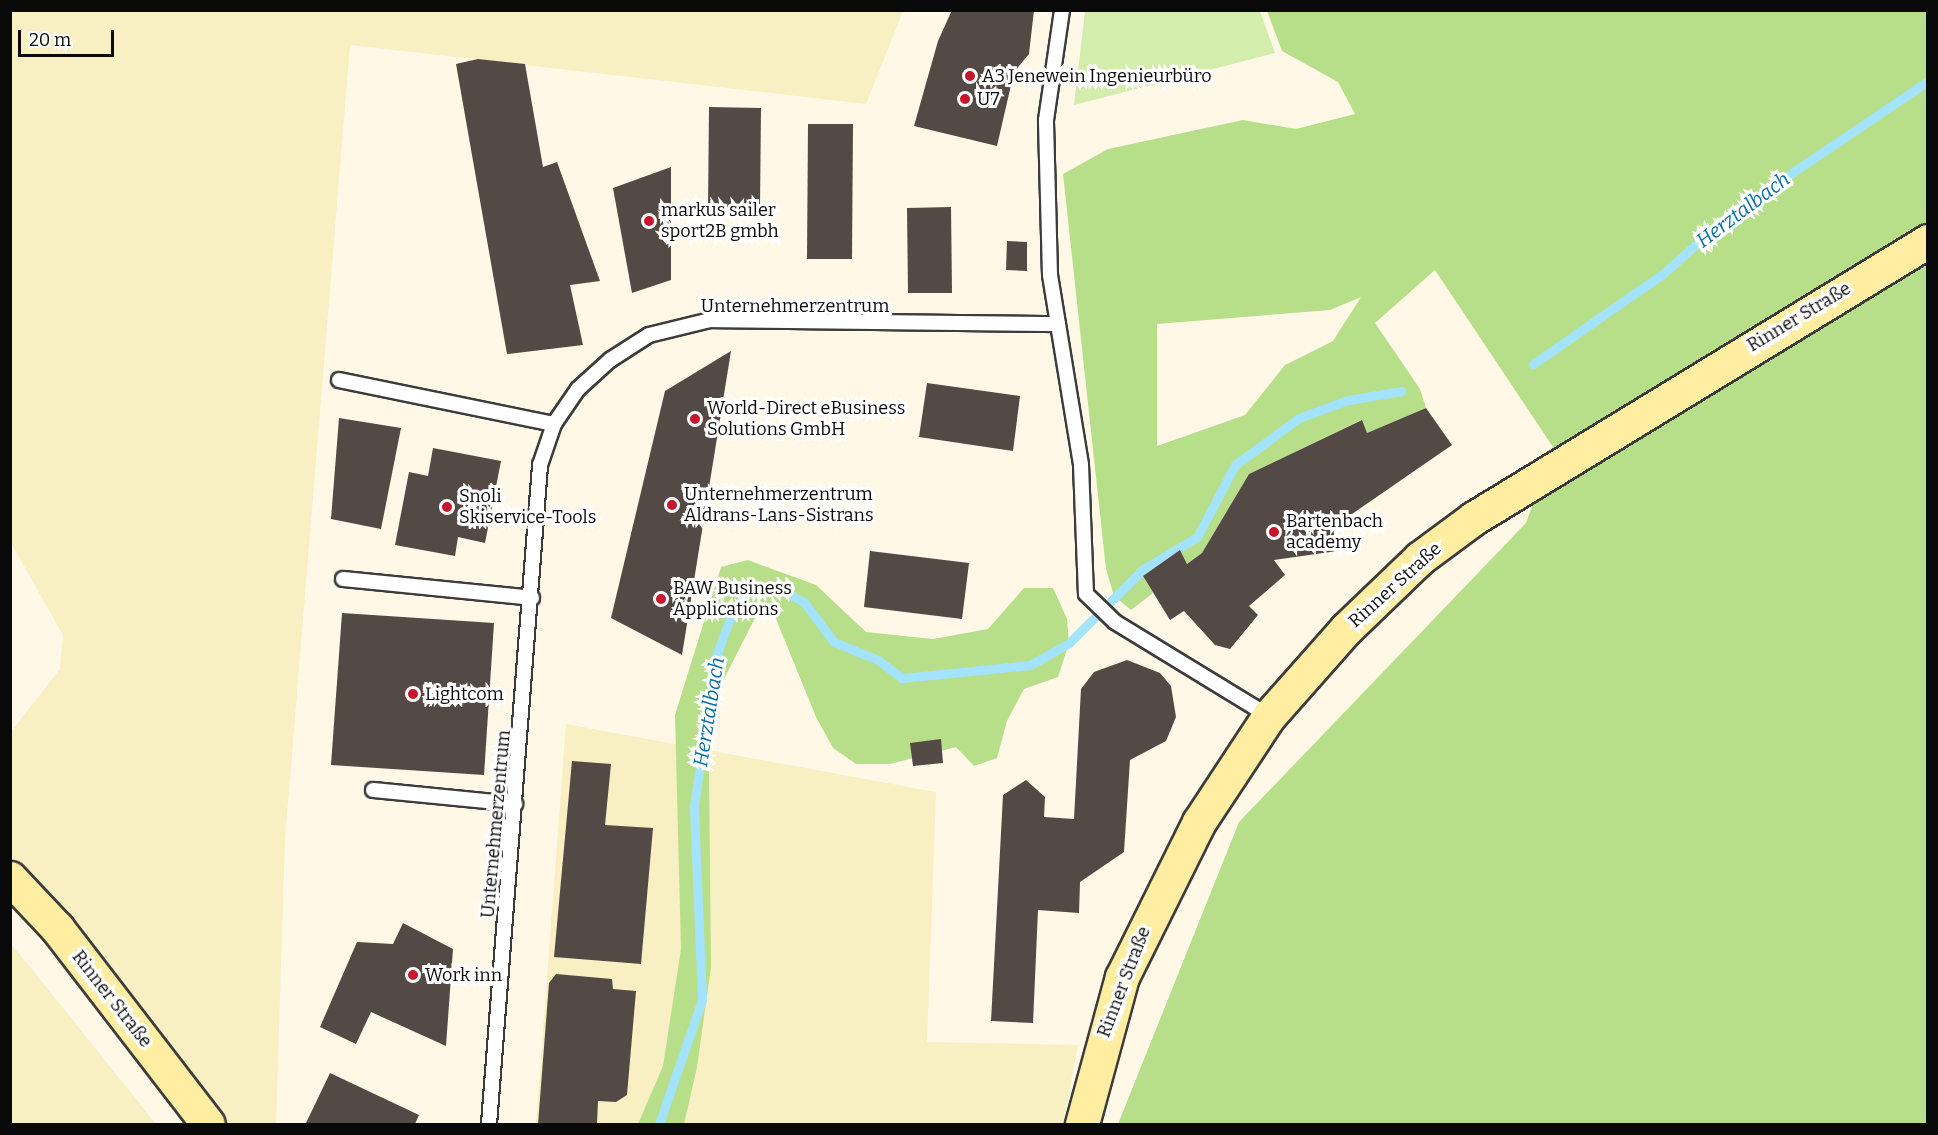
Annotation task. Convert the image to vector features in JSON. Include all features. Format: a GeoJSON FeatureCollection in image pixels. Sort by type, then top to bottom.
{"type":"FeatureCollection","features":[{"type":"Feature","properties":{"kind":"main road","name":"Rinner Straße"},"geometry":{"type":"LineString","coordinates":[[1083,1125],[1108,1016],[1147,921],[1199,822],[1269,716],[1346,629],[1419,558],[1474,518],[1928,241]]}},
{"type":"Feature","properties":{"kind":"main road","name":"Rinner Straße"},"geometry":{"type":"LineString","coordinates":[[10,878],[57,928],[208,1125]]}},
{"type":"Feature","properties":{"kind":"lane"},"geometry":{"type":"LineString","coordinates":[[1062,10],[1046,130],[1050,275],[1078,434],[1083,578],[1092,601],[1116,622],[1269,716]]}},
{"type":"Feature","properties":{"kind":"lane","name":"Unternehmerzentrum"},"geometry":{"type":"LineString","coordinates":[[489,1125],[540,465],[554,424],[578,389],[610,360],[649,335],[686,323],[1058,324]]}},
{"type":"Feature","properties":{"kind":"lane"},"geometry":{"type":"LineString","coordinates":[[339,380],[554,424]]}},
{"type":"Feature","properties":{"kind":"lane"},"geometry":{"type":"LineString","coordinates":[[343,579],[531,598]]}},
{"type":"Feature","properties":{"kind":"lane"},"geometry":{"type":"LineString","coordinates":[[374,790],[515,804]]}},
{"type":"Feature","properties":{"kind":"shaded area"},"geometry":{"type":"Polygon","coordinates":[[[11,11],[903,11],[866,104],[350,45],[285,839],[276,1124],[230,1124],[104,957],[11,858],[11,732],[60,669],[63,635],[11,543],[11,11]]]}},
{"type":"Feature","properties":{"kind":"shaded area"},"geometry":{"type":"Polygon","coordinates":[[[566,724],[936,792],[927,1042],[1078,1045],[1063,1124],[536,1124],[566,724]]]}},
{"type":"Feature","properties":{"kind":"shaded area"},"geometry":{"type":"Polygon","coordinates":[[[11,944],[35,973],[156,1124],[11,1124],[11,944]]]}},
{"type":"Feature","properties":{"kind":"green space"},"geometry":{"type":"Polygon","coordinates":[[[1085,11],[1260,11],[1275,53],[1074,105],[1085,11]]]}},
{"type":"Feature","properties":{"kind":"green space"},"geometry":{"type":"Polygon","coordinates":[[[1267,11],[1927,11],[1927,1124],[1118,1124],[1239,822],[1526,523],[1553,447],[1435,270],[1375,323],[1420,389],[1426,408],[1367,433],[1361,420],[1249,474],[1202,553],[1187,564],[1180,550],[1143,576],[1153,593],[1131,610],[1114,596],[1106,569],[1063,174],[1108,149],[1243,120],[1296,129],[1355,114],[1338,82],[1282,51],[1267,11]],[[1361,297],[1330,310],[1157,324],[1157,446],[1245,415],[1285,365],[1333,341],[1361,297]]]}},
{"type":"Feature","properties":{"kind":"green space"},"geometry":{"type":"Polygon","coordinates":[[[748,560],[816,585],[866,632],[933,639],[988,629],[1024,588],[1053,588],[1067,619],[1069,643],[1058,677],[1024,689],[1007,721],[997,758],[974,766],[956,747],[890,764],[856,764],[833,748],[816,717],[774,614],[755,618],[720,687],[709,771],[711,967],[697,1067],[684,1124],[638,1124],[663,1066],[681,949],[675,715],[721,567],[748,560]]]}},
{"type":"Feature","properties":{"kind":"building","name":"U7"},"geometry":{"type":"Polygon","coordinates":[[[952,10],[1034,10],[1029,54],[1014,72],[997,146],[914,126],[938,41],[952,10]]]}},
{"type":"Feature","properties":{"kind":"building"},"geometry":{"type":"Polygon","coordinates":[[[478,59],[525,64],[543,167],[557,162],[600,281],[570,285],[583,345],[507,354],[456,64],[478,59]]]}},
{"type":"Feature","properties":{"kind":"building"},"geometry":{"type":"Polygon","coordinates":[[[709,107],[761,108],[760,208],[708,208],[709,107]]]}},
{"type":"Feature","properties":{"kind":"building"},"geometry":{"type":"Polygon","coordinates":[[[808,124],[853,124],[852,259],[807,259],[808,124]]]}},
{"type":"Feature","properties":{"kind":"building"},"geometry":{"type":"Polygon","coordinates":[[[671,167],[671,280],[632,293],[613,188],[671,167]]]}},
{"type":"Feature","properties":{"kind":"building"},"geometry":{"type":"Polygon","coordinates":[[[951,207],[952,293],[908,293],[907,208],[951,207]]]}},
{"type":"Feature","properties":{"kind":"building"},"geometry":{"type":"Polygon","coordinates":[[[1007,241],[1027,242],[1027,271],[1006,270],[1007,241]]]}},
{"type":"Feature","properties":{"kind":"building","name":"Unternehmerzentrum Aldrans-Lans-Sistrans"},"geometry":{"type":"Polygon","coordinates":[[[731,351],[682,655],[611,618],[665,391],[731,351]]]}},
{"type":"Feature","properties":{"kind":"building"},"geometry":{"type":"Polygon","coordinates":[[[927,383],[1020,396],[1013,451],[919,437],[927,383]]]}},
{"type":"Feature","properties":{"kind":"building","name":"Bartenbach academy"},"geometry":{"type":"Polygon","coordinates":[[[1426,408],[1452,445],[1352,514],[1331,515],[1337,551],[1274,560],[1285,575],[1249,606],[1258,615],[1230,649],[1215,645],[1184,611],[1170,620],[1143,576],[1180,550],[1187,564],[1202,553],[1249,474],[1362,420],[1367,433],[1426,408]]]}},
{"type":"Feature","properties":{"kind":"building"},"geometry":{"type":"Polygon","coordinates":[[[339,418],[401,428],[381,529],[331,519],[339,418]]]}},
{"type":"Feature","properties":{"kind":"building","name":"Snoli Skiservice-Tools"},"geometry":{"type":"Polygon","coordinates":[[[433,448],[501,461],[485,543],[458,537],[455,556],[395,545],[409,472],[428,476],[433,448]]]}},
{"type":"Feature","properties":{"kind":"building"},"geometry":{"type":"Polygon","coordinates":[[[870,551],[969,563],[962,619],[864,607],[870,551]]]}},
{"type":"Feature","properties":{"kind":"building","name":"Lightcom"},"geometry":{"type":"Polygon","coordinates":[[[342,613],[494,623],[484,775],[331,765],[342,613]]]}},
{"type":"Feature","properties":{"kind":"building"},"geometry":{"type":"Polygon","coordinates":[[[1127,660],[1160,673],[1171,686],[1176,717],[1166,741],[1130,760],[1124,852],[1080,882],[1079,913],[1038,910],[1033,1023],[991,1021],[1003,795],[1026,780],[1045,797],[1044,817],[1074,819],[1081,689],[1094,672],[1127,660]]]}},
{"type":"Feature","properties":{"kind":"building"},"geometry":{"type":"Polygon","coordinates":[[[941,739],[943,763],[913,766],[910,743],[941,739]]]}},
{"type":"Feature","properties":{"kind":"building"},"geometry":{"type":"Polygon","coordinates":[[[572,761],[611,764],[605,825],[653,828],[641,964],[554,957],[572,761]]]}},
{"type":"Feature","properties":{"kind":"building"},"geometry":{"type":"Polygon","coordinates":[[[403,923],[453,949],[446,1046],[371,1012],[356,1044],[320,1027],[357,942],[393,944],[403,923]]]}},
{"type":"Feature","properties":{"kind":"building"},"geometry":{"type":"Polygon","coordinates":[[[556,974],[612,979],[613,989],[636,991],[627,1095],[616,1102],[598,1101],[597,1124],[538,1124],[549,983],[556,974]]]}},
{"type":"Feature","properties":{"kind":"building"},"geometry":{"type":"Polygon","coordinates":[[[330,1073],[419,1115],[415,1124],[306,1123],[330,1073]]]}},
{"type":"Feature","properties":{"kind":"waterway","name":"Herztalbach"},"geometry":{"type":"LineString","coordinates":[[1533,364],[1664,273],[1724,219],[1928,81]]}},
{"type":"Feature","properties":{"kind":"waterway","name":"Herztalbach"},"geometry":{"type":"LineString","coordinates":[[659,1124],[702,1000],[694,806],[716,656],[732,613],[750,588],[774,586],[804,602],[834,642],[878,660],[902,678],[1030,665],[1069,643],[1143,569],[1197,537],[1235,465],[1299,418],[1348,400],[1401,391]]}},
{"type":"Feature","properties":{"kind":"place","name":"A3 Jenewein Ingenieurbüro"},"geometry":{"type":"Point","coordinates":[970,76]}},
{"type":"Feature","properties":{"kind":"place","name":"U7"},"geometry":{"type":"Point","coordinates":[965,99]}},
{"type":"Feature","properties":{"kind":"place","name":"markus sailer sport2B gmbh"},"geometry":{"type":"Point","coordinates":[649,221]}},
{"type":"Feature","properties":{"kind":"place","name":"World-Direct eBusiness Solutions GmbH"},"geometry":{"type":"Point","coordinates":[695,419]}},
{"type":"Feature","properties":{"kind":"place","name":"Unternehmerzentrum Aldrans-Lans-Sistrans"},"geometry":{"type":"Point","coordinates":[672,505]}},
{"type":"Feature","properties":{"kind":"place","name":"Snoli Skiservice-Tools"},"geometry":{"type":"Point","coordinates":[447,507]}},
{"type":"Feature","properties":{"kind":"place","name":"Bartenbach academy"},"geometry":{"type":"Point","coordinates":[1274,532]}},
{"type":"Feature","properties":{"kind":"place","name":"BAW Business Applications"},"geometry":{"type":"Point","coordinates":[661,599]}},
{"type":"Feature","properties":{"kind":"place","name":"Lightcom"},"geometry":{"type":"Point","coordinates":[413,694]}},
{"type":"Feature","properties":{"kind":"place","name":"Work inn"},"geometry":{"type":"Point","coordinates":[413,975]}}]}
